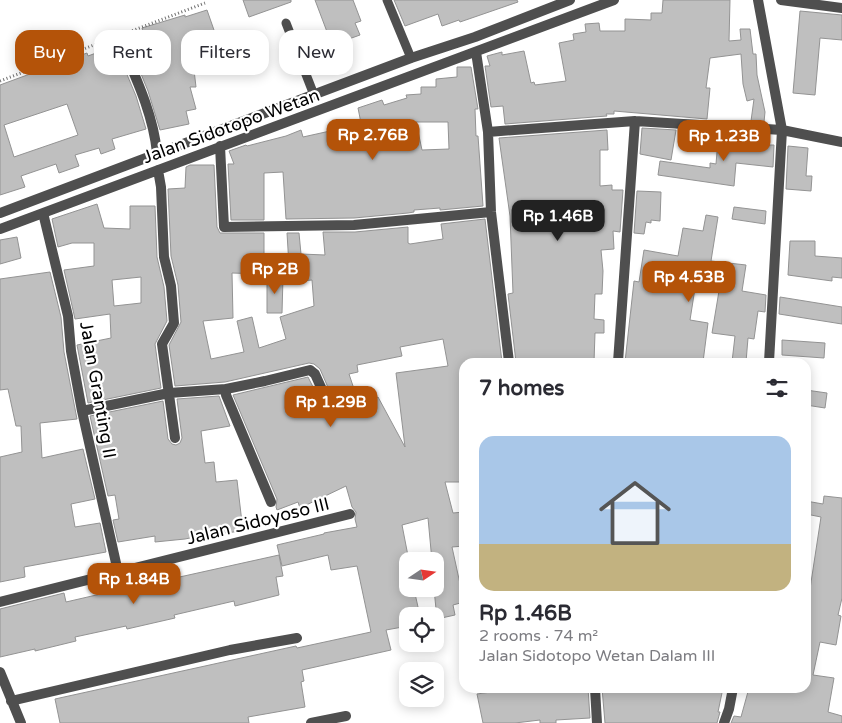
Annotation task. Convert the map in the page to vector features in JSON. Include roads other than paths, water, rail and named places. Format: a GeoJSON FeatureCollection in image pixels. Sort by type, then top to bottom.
{"type":"FeatureCollection","features":[{"type":"Feature","properties":{"kind":"street","name":"Jalan Sidotopo Wetan"},"geometry":{"type":"LineString","coordinates":[[0,213],[410,58],[475,37],[570,0]]}},
{"type":"Feature","properties":{"kind":"street","name":"Jalan Sidotopo Wetan"},"geometry":{"type":"LineString","coordinates":[[0,229],[614,0]]}},
{"type":"Feature","properties":{"kind":"street"},"geometry":{"type":"LineString","coordinates":[[758,0],[782,130],[769,358]]}},
{"type":"Feature","properties":{"kind":"street"},"geometry":{"type":"LineString","coordinates":[[781,0],[842,8]]}},
{"type":"Feature","properties":{"kind":"street"},"geometry":{"type":"LineString","coordinates":[[476,52],[488,132],[491,212],[509,358]]}},
{"type":"Feature","properties":{"kind":"street"},"geometry":{"type":"LineString","coordinates":[[134,75],[142,93],[155,137],[157,153]]}},
{"type":"Feature","properties":{"kind":"street"},"geometry":{"type":"LineString","coordinates":[[488,132],[635,121],[782,130],[842,142]]}},
{"type":"Feature","properties":{"kind":"street"},"geometry":{"type":"LineString","coordinates":[[618,358],[635,121]]}},
{"type":"Feature","properties":{"kind":"street"},"geometry":{"type":"LineString","coordinates":[[220,146],[223,226],[354,225],[491,212]]}},
{"type":"Feature","properties":{"kind":"street"},"geometry":{"type":"LineString","coordinates":[[158,170],[161,187],[164,257],[171,286],[174,323],[162,344],[175,438]]}},
{"type":"Feature","properties":{"kind":"street","name":"Jalan Granting II"},"geometry":{"type":"LineString","coordinates":[[43,213],[68,316],[71,350],[82,411],[118,572]]}},
{"type":"Feature","properties":{"kind":"street"},"geometry":{"type":"LineString","coordinates":[[82,411],[169,393],[226,389],[310,370],[315,374],[324,394]]}},
{"type":"Feature","properties":{"kind":"street"},"geometry":{"type":"LineString","coordinates":[[226,389],[230,404],[271,502]]}},
{"type":"Feature","properties":{"kind":"street","name":"Jalan Sidoyoso III"},"geometry":{"type":"LineString","coordinates":[[0,602],[350,514]]}},
{"type":"Feature","properties":{"kind":"street"},"geometry":{"type":"LineString","coordinates":[[11,701],[230,650],[296,638]]}},
{"type":"Feature","properties":{"kind":"street"},"geometry":{"type":"LineString","coordinates":[[0,672],[21,723]]}},
{"type":"Feature","properties":{"kind":"street"},"geometry":{"type":"LineString","coordinates":[[594,693],[597,723]]}},
{"type":"Feature","properties":{"kind":"street"},"geometry":{"type":"LineString","coordinates":[[724,723],[732,693]]}},
{"type":"Feature","properties":{"kind":"street"},"geometry":{"type":"LineString","coordinates":[[311,723],[346,716]]}},
{"type":"Feature","properties":{"kind":"lane"},"geometry":{"type":"LineString","coordinates":[[387,0],[410,58]]}},
{"type":"Feature","properties":{"kind":"lane"},"geometry":{"type":"LineString","coordinates":[[286,22],[314,95]]}}]}
